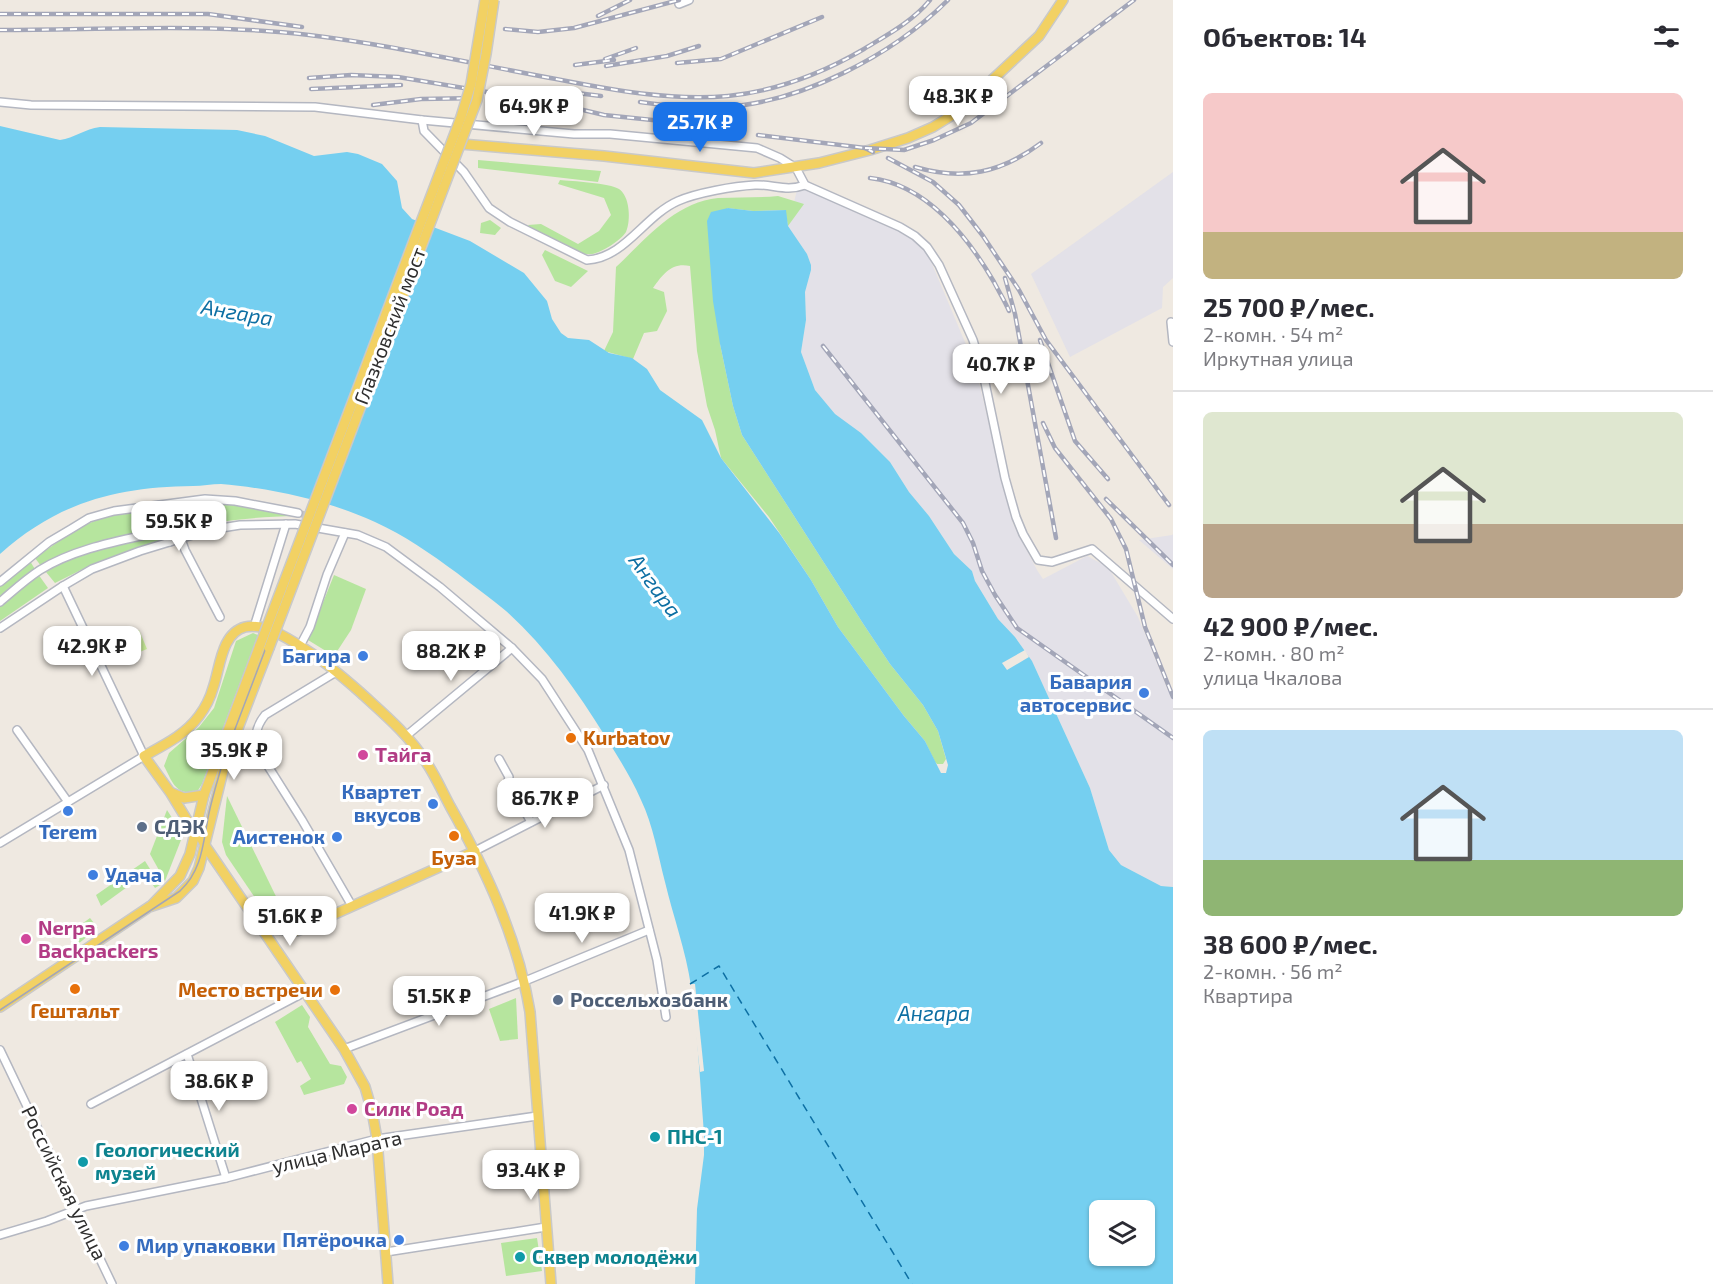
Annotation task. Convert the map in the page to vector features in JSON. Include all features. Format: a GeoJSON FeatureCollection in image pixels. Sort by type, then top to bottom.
{"type":"FeatureCollection","features":[{"type":"Feature","properties":{"kind":"main road","name":"Глазковский мост"},"geometry":{"type":"LineString","coordinates":[[264,646],[461,117],[471,84],[485,0]]}},
{"type":"Feature","properties":{"kind":"main road","name":"Глазковский мост"},"geometry":{"type":"LineString","coordinates":[[264,646],[461,144],[481,85],[494,0]]}},
{"type":"Feature","properties":{"kind":"main road"},"geometry":{"type":"LineString","coordinates":[[461,144],[604,156],[754,173],[796,168],[870,150],[933,127],[975,97],[1023,53],[1039,36],[1063,0]]}},
{"type":"Feature","properties":{"kind":"main road"},"geometry":{"type":"LineString","coordinates":[[195,833],[144,756],[173,741],[198,718],[210,696],[223,652],[230,638],[238,630],[254,627],[267,630],[300,646],[336,672],[406,736],[426,762],[475,850],[525,981],[530,1012],[551,1284]]}},
{"type":"Feature","properties":{"kind":"main road"},"geometry":{"type":"LineString","coordinates":[[0,1007],[149,907],[180,876],[190,854],[204,795],[264,646]]}},
{"type":"Feature","properties":{"kind":"main road"},"geometry":{"type":"LineString","coordinates":[[149,907],[176,898],[193,881],[199,868],[226,759],[264,646]]}},
{"type":"Feature","properties":{"kind":"main road"},"geometry":{"type":"LineString","coordinates":[[170,792],[184,798],[204,795]]}},
{"type":"Feature","properties":{"kind":"main road"},"geometry":{"type":"LineString","coordinates":[[198,823],[198,832],[206,847],[344,1049],[355,1066],[370,1099],[377,1140],[388,1284]]}},
{"type":"Feature","properties":{"kind":"main road"},"geometry":{"type":"LineString","coordinates":[[253,917],[262,925],[273,929],[297,931],[475,850]]}},
{"type":"Feature","properties":{"kind":"street"},"geometry":{"type":"LineString","coordinates":[[679,4],[689,0]]}},
{"type":"Feature","properties":{"kind":"street"},"geometry":{"type":"LineString","coordinates":[[0,102],[31,105],[315,107],[422,120],[757,148],[780,158],[796,168],[805,185],[900,227],[927,247],[939,265],[974,340],[1016,518],[1038,560],[1052,562],[1092,549],[1173,619]]}},
{"type":"Feature","properties":{"kind":"street"},"geometry":{"type":"LineString","coordinates":[[422,120],[424,131],[464,172],[489,208],[510,222],[587,260],[613,254],[676,201],[756,185],[793,189],[805,185]]}},
{"type":"Feature","properties":{"kind":"street"},"geometry":{"type":"LineString","coordinates":[[1171,322],[1173,342]]}},
{"type":"Feature","properties":{"kind":"street"},"geometry":{"type":"LineString","coordinates":[[0,582],[50,542],[89,518],[114,511],[205,499],[235,501],[298,513]]}},
{"type":"Feature","properties":{"kind":"street"},"geometry":{"type":"LineString","coordinates":[[160,505],[171,542]]}},
{"type":"Feature","properties":{"kind":"street"},"geometry":{"type":"LineString","coordinates":[[254,627],[286,524]]}},
{"type":"Feature","properties":{"kind":"street"},"geometry":{"type":"LineString","coordinates":[[0,628],[92,569],[209,530],[240,525],[295,524],[358,536],[386,547],[440,587],[512,648],[542,679],[588,750],[629,850],[657,960],[666,1017]]}},
{"type":"Feature","properties":{"kind":"street"},"geometry":{"type":"LineString","coordinates":[[0,602],[40,570],[68,556],[106,544],[167,530]]}},
{"type":"Feature","properties":{"kind":"street"},"geometry":{"type":"LineString","coordinates":[[300,646],[310,627],[327,575],[345,533]]}},
{"type":"Feature","properties":{"kind":"street"},"geometry":{"type":"LineString","coordinates":[[181,539],[220,617]]}},
{"type":"Feature","properties":{"kind":"street"},"geometry":{"type":"LineString","coordinates":[[0,843],[144,756],[63,586]]}},
{"type":"Feature","properties":{"kind":"street"},"geometry":{"type":"LineString","coordinates":[[406,736],[512,648]]}},
{"type":"Feature","properties":{"kind":"street"},"geometry":{"type":"LineString","coordinates":[[336,672],[265,715],[259,722],[255,735],[256,745],[261,755],[352,906]]}},
{"type":"Feature","properties":{"kind":"street"},"geometry":{"type":"LineString","coordinates":[[16,730],[68,801]]}},
{"type":"Feature","properties":{"kind":"street"},"geometry":{"type":"LineString","coordinates":[[499,759],[509,777],[508,781],[531,822]]}},
{"type":"Feature","properties":{"kind":"street"},"geometry":{"type":"LineString","coordinates":[[475,850],[604,785]]}},
{"type":"Feature","properties":{"kind":"street"},"geometry":{"type":"LineString","coordinates":[[344,1049],[525,981],[649,930]]}},
{"type":"Feature","properties":{"kind":"street"},"geometry":{"type":"LineString","coordinates":[[91,1104],[305,992]]}},
{"type":"Feature","properties":{"kind":"street","name":"Российская улица"},"geometry":{"type":"LineString","coordinates":[[0,1050],[112,1284]]}},
{"type":"Feature","properties":{"kind":"street"},"geometry":{"type":"LineString","coordinates":[[186,1054],[226,1178]]}},
{"type":"Feature","properties":{"kind":"street","name":"улица Марата"},"geometry":{"type":"LineString","coordinates":[[0,1234],[86,1206],[226,1178],[377,1140],[537,1116]]}},
{"type":"Feature","properties":{"kind":"street"},"geometry":{"type":"LineString","coordinates":[[386,1252],[546,1227]]}},
{"type":"Feature","properties":{"kind":"shaded area"},"geometry":{"type":"Polygon","coordinates":[[[1173,172],[1173,278],[1163,287],[1162,308],[1070,357],[1031,274],[1173,172]]]}},
{"type":"Feature","properties":{"kind":"shaded area"},"geometry":{"type":"Polygon","coordinates":[[[798,186],[899,229],[927,252],[975,366],[1013,524],[1037,570],[1043,579],[1087,556],[1108,567],[1138,617],[1168,691],[1173,691],[1173,887],[1161,886],[1121,865],[1109,850],[1090,788],[1032,661],[1015,637],[998,619],[975,581],[972,571],[954,554],[890,462],[861,433],[834,414],[815,390],[801,352],[806,320],[805,291],[811,265],[807,254],[788,226],[798,186]]]}},
{"type":"Feature","properties":{"kind":"shaded area"},"geometry":{"type":"Polygon","coordinates":[[[1173,534],[1173,569],[1139,540],[1173,534]]]}},
{"type":"Feature","properties":{"kind":"green space"},"geometry":{"type":"Polygon","coordinates":[[[478,160],[601,171],[598,182],[478,168],[478,160]]]}},
{"type":"Feature","properties":{"kind":"green space"},"geometry":{"type":"Polygon","coordinates":[[[560,180],[599,184],[614,187],[623,192],[629,209],[626,232],[600,251],[585,254],[532,230],[528,225],[541,224],[578,244],[599,231],[611,215],[604,198],[558,184],[560,180]]]}},
{"type":"Feature","properties":{"kind":"green space"},"geometry":{"type":"Polygon","coordinates":[[[778,196],[804,204],[788,226],[785,210],[753,211],[727,208],[720,344],[733,406],[742,435],[890,664],[923,705],[938,731],[946,759],[943,764],[935,762],[925,741],[838,627],[811,580],[769,517],[721,458],[707,406],[697,351],[690,266],[678,266],[668,270],[653,288],[664,292],[667,311],[657,331],[644,333],[633,359],[604,351],[613,332],[616,267],[650,234],[674,214],[702,201],[718,198],[778,196]]]}},
{"type":"Feature","properties":{"kind":"green space"},"geometry":{"type":"Polygon","coordinates":[[[490,220],[501,228],[495,235],[480,233],[481,223],[490,220]]]}},
{"type":"Feature","properties":{"kind":"green space"},"geometry":{"type":"Polygon","coordinates":[[[545,250],[588,271],[571,287],[555,281],[542,255],[545,250]]]}},
{"type":"Feature","properties":{"kind":"green space"},"geometry":{"type":"Polygon","coordinates":[[[209,502],[233,504],[296,516],[234,520],[172,531],[166,507],[209,502]]]}},
{"type":"Feature","properties":{"kind":"green space"},"geometry":{"type":"Polygon","coordinates":[[[158,507],[163,527],[113,538],[41,566],[35,558],[79,527],[116,513],[158,507]]]}},
{"type":"Feature","properties":{"kind":"green space"},"geometry":{"type":"Polygon","coordinates":[[[165,533],[167,538],[91,565],[55,583],[46,572],[72,557],[165,533]]]}},
{"type":"Feature","properties":{"kind":"green space"},"geometry":{"type":"Polygon","coordinates":[[[30,561],[36,571],[0,599],[0,585],[30,561]]]}},
{"type":"Feature","properties":{"kind":"green space"},"geometry":{"type":"Polygon","coordinates":[[[38,574],[48,588],[0,621],[0,605],[38,574]]]}},
{"type":"Feature","properties":{"kind":"green space"},"geometry":{"type":"Polygon","coordinates":[[[334,575],[366,589],[351,630],[334,656],[308,640],[334,575]]]}},
{"type":"Feature","properties":{"kind":"green space"},"geometry":{"type":"Polygon","coordinates":[[[139,630],[147,649],[117,661],[109,643],[139,630]]]}},
{"type":"Feature","properties":{"kind":"green space"},"geometry":{"type":"Polygon","coordinates":[[[253,633],[258,635],[202,784],[197,792],[179,790],[164,766],[169,753],[199,727],[214,708],[236,641],[253,633]]]}},
{"type":"Feature","properties":{"kind":"green space"},"geometry":{"type":"Polygon","coordinates":[[[227,796],[287,919],[272,915],[262,908],[226,855],[222,842],[227,796]]]}},
{"type":"Feature","properties":{"kind":"green space"},"geometry":{"type":"Polygon","coordinates":[[[167,810],[181,832],[181,840],[165,881],[150,854],[167,810]]]}},
{"type":"Feature","properties":{"kind":"green space"},"geometry":{"type":"Polygon","coordinates":[[[145,861],[160,885],[155,888],[145,874],[101,906],[96,895],[145,861]]]}},
{"type":"Feature","properties":{"kind":"green space"},"geometry":{"type":"Polygon","coordinates":[[[90,918],[98,928],[78,944],[72,931],[90,918]]]}},
{"type":"Feature","properties":{"kind":"green space"},"geometry":{"type":"Polygon","coordinates":[[[516,998],[518,1039],[500,1041],[489,1009],[516,998]]]}},
{"type":"Feature","properties":{"kind":"green space"},"geometry":{"type":"Polygon","coordinates":[[[302,1005],[310,1017],[308,1027],[330,1064],[341,1066],[347,1077],[344,1084],[304,1095],[300,1086],[311,1079],[301,1061],[297,1063],[275,1022],[302,1005]]]}},
{"type":"Feature","properties":{"kind":"green space"},"geometry":{"type":"Polygon","coordinates":[[[537,1238],[542,1271],[506,1276],[501,1243],[537,1238]]]}},
{"type":"Feature","properties":{"kind":"water","name":"Ангара"},"geometry":{"type":"Polygon","coordinates":[[[0,126],[60,140],[100,127],[237,130],[265,136],[314,156],[347,152],[358,154],[382,164],[397,181],[402,208],[412,219],[470,241],[524,273],[547,301],[552,319],[561,333],[568,338],[589,340],[609,353],[632,358],[647,369],[660,390],[702,420],[721,458],[780,534],[811,580],[838,627],[925,741],[941,773],[946,773],[948,765],[938,731],[923,705],[890,664],[742,435],[733,406],[713,301],[707,221],[711,212],[728,208],[753,211],[786,210],[788,226],[807,254],[811,265],[805,292],[806,320],[801,352],[815,390],[835,414],[861,433],[890,462],[954,554],[972,571],[975,581],[998,619],[1015,637],[1032,661],[1090,788],[1109,850],[1121,865],[1161,886],[1173,887],[1173,1284],[695,1284],[697,1209],[704,1155],[704,1134],[693,1004],[683,947],[655,840],[637,792],[624,767],[583,703],[534,639],[500,606],[417,545],[386,527],[339,508],[279,492],[221,484],[165,487],[114,494],[67,510],[22,536],[0,554],[0,126]]]}},
{"type":"Feature","properties":{"kind":"pier"},"geometry":{"type":"Polygon","coordinates":[[[1025,650],[1029,657],[1007,670],[1002,663],[1025,650]]]}},
{"type":"Feature","properties":{"kind":"pier"},"geometry":{"type":"Polygon","coordinates":[[[690,984],[695,984],[704,1071],[700,1072],[690,984]]]}},
{"type":"Feature","properties":{"kind":"ferry route"},"geometry":{"type":"LineString","coordinates":[[690,984],[719,966],[912,1284]]}},
{"type":"Feature","properties":{"kind":"tunnel"},"geometry":{"type":"LineString","coordinates":[[298,513],[322,520]]}},
{"type":"Feature","properties":{"kind":"tram line"},"geometry":{"type":"LineString","coordinates":[[0,1010],[180,891],[188,883],[198,864],[224,758],[476,95],[492,0]]}},
{"type":"Feature","properties":{"kind":"railway"},"geometry":{"type":"LineString","coordinates":[[598,16],[630,0]]}},
{"type":"Feature","properties":{"kind":"railway"},"geometry":{"type":"LineString","coordinates":[[505,29],[538,32],[574,28],[679,0]]}},
{"type":"Feature","properties":{"kind":"railway"},"geometry":{"type":"LineString","coordinates":[[0,30],[194,28],[271,31],[371,44],[620,91],[663,96],[707,97],[746,94],[799,80],[816,73],[848,58],[891,33],[916,15],[930,0]]}},
{"type":"Feature","properties":{"kind":"railway"},"geometry":{"type":"LineString","coordinates":[[640,102],[723,107],[753,104],[814,86],[873,57],[901,39],[948,0]]}},
{"type":"Feature","properties":{"kind":"railway"},"geometry":{"type":"LineString","coordinates":[[865,148],[904,150],[934,140],[971,123],[1134,0]]}},
{"type":"Feature","properties":{"kind":"railway"},"geometry":{"type":"LineString","coordinates":[[0,14],[208,14],[302,27]]}},
{"type":"Feature","properties":{"kind":"railway"},"geometry":{"type":"LineString","coordinates":[[677,63],[721,59],[822,17]]}},
{"type":"Feature","properties":{"kind":"railway"},"geometry":{"type":"LineString","coordinates":[[606,66],[667,56],[699,46]]}},
{"type":"Feature","properties":{"kind":"railway"},"geometry":{"type":"LineString","coordinates":[[605,59],[636,48]]}},
{"type":"Feature","properties":{"kind":"railway"},"geometry":{"type":"LineString","coordinates":[[575,65],[614,60]]}},
{"type":"Feature","properties":{"kind":"railway"},"geometry":{"type":"LineString","coordinates":[[309,78],[351,75],[398,77],[554,103],[604,115],[662,121]]}},
{"type":"Feature","properties":{"kind":"railway"},"geometry":{"type":"LineString","coordinates":[[311,89],[401,85]]}},
{"type":"Feature","properties":{"kind":"railway"},"geometry":{"type":"LineString","coordinates":[[577,93],[601,96]]}},
{"type":"Feature","properties":{"kind":"railway"},"geometry":{"type":"LineString","coordinates":[[373,105],[421,99],[480,98]]}},
{"type":"Feature","properties":{"kind":"railway"},"geometry":{"type":"LineString","coordinates":[[758,135],[865,148],[873,152]]}},
{"type":"Feature","properties":{"kind":"railway"},"geometry":{"type":"LineString","coordinates":[[915,167],[949,173],[981,172],[1011,161],[1041,143]]}},
{"type":"Feature","properties":{"kind":"railway"},"geometry":{"type":"LineString","coordinates":[[888,158],[933,182],[959,205],[1019,290],[1046,340],[1169,505]]}},
{"type":"Feature","properties":{"kind":"railway"},"geometry":{"type":"LineString","coordinates":[[870,178],[890,182],[909,190],[943,215],[984,265],[1009,311]]}},
{"type":"Feature","properties":{"kind":"railway"},"geometry":{"type":"LineString","coordinates":[[1005,278],[1015,314],[1056,538]]}},
{"type":"Feature","properties":{"kind":"railway"},"geometry":{"type":"LineString","coordinates":[[1040,340],[1075,441],[1108,479]]}},
{"type":"Feature","properties":{"kind":"railway"},"geometry":{"type":"LineString","coordinates":[[823,346],[963,523],[973,543],[982,571],[1017,628],[1173,738]]}},
{"type":"Feature","properties":{"kind":"railway"},"geometry":{"type":"LineString","coordinates":[[1043,423],[1055,448],[1111,519],[1126,549],[1145,627],[1173,697]]}},
{"type":"Feature","properties":{"kind":"railway"},"geometry":{"type":"LineString","coordinates":[[1106,499],[1173,565]]}},
{"type":"Feature","properties":{"kind":"place","name":"Багира"},"geometry":{"type":"Point","coordinates":[363,656]}},
{"type":"Feature","properties":{"kind":"place","name":"Бавария автосервис"},"geometry":{"type":"Point","coordinates":[1144,693]}},
{"type":"Feature","properties":{"kind":"place","name":"Kurbatov"},"geometry":{"type":"Point","coordinates":[571,738]}},
{"type":"Feature","properties":{"kind":"place","name":"Тайга"},"geometry":{"type":"Point","coordinates":[363,755]}},
{"type":"Feature","properties":{"kind":"place","name":"Квартет вкусов"},"geometry":{"type":"Point","coordinates":[433,804]}},
{"type":"Feature","properties":{"kind":"place","name":"Terem"},"geometry":{"type":"Point","coordinates":[68,811]}},
{"type":"Feature","properties":{"kind":"place","name":"СДЭК"},"geometry":{"type":"Point","coordinates":[142,827]}},
{"type":"Feature","properties":{"kind":"place","name":"Буза"},"geometry":{"type":"Point","coordinates":[454,836]}},
{"type":"Feature","properties":{"kind":"place","name":"Аистенок"},"geometry":{"type":"Point","coordinates":[337,837]}},
{"type":"Feature","properties":{"kind":"place","name":"Удача"},"geometry":{"type":"Point","coordinates":[93,875]}},
{"type":"Feature","properties":{"kind":"place","name":"Nerpa Backpackers"},"geometry":{"type":"Point","coordinates":[26,939]}},
{"type":"Feature","properties":{"kind":"place","name":"Гештальт"},"geometry":{"type":"Point","coordinates":[75,989]}},
{"type":"Feature","properties":{"kind":"place","name":"Место встречи"},"geometry":{"type":"Point","coordinates":[335,990]}},
{"type":"Feature","properties":{"kind":"place","name":"Россельхозбанк"},"geometry":{"type":"Point","coordinates":[558,1000]}},
{"type":"Feature","properties":{"kind":"place","name":"Силк Роад"},"geometry":{"type":"Point","coordinates":[352,1109]}},
{"type":"Feature","properties":{"kind":"place","name":"ПНС-1"},"geometry":{"type":"Point","coordinates":[655,1137]}},
{"type":"Feature","properties":{"kind":"place","name":"Геологический музей"},"geometry":{"type":"Point","coordinates":[83,1162]}},
{"type":"Feature","properties":{"kind":"place","name":"Пятёрочка"},"geometry":{"type":"Point","coordinates":[399,1240]}},
{"type":"Feature","properties":{"kind":"place","name":"Мир упаковки"},"geometry":{"type":"Point","coordinates":[124,1246]}},
{"type":"Feature","properties":{"kind":"place","name":"Сквер молодёжи"},"geometry":{"type":"Point","coordinates":[520,1257]}}]}
